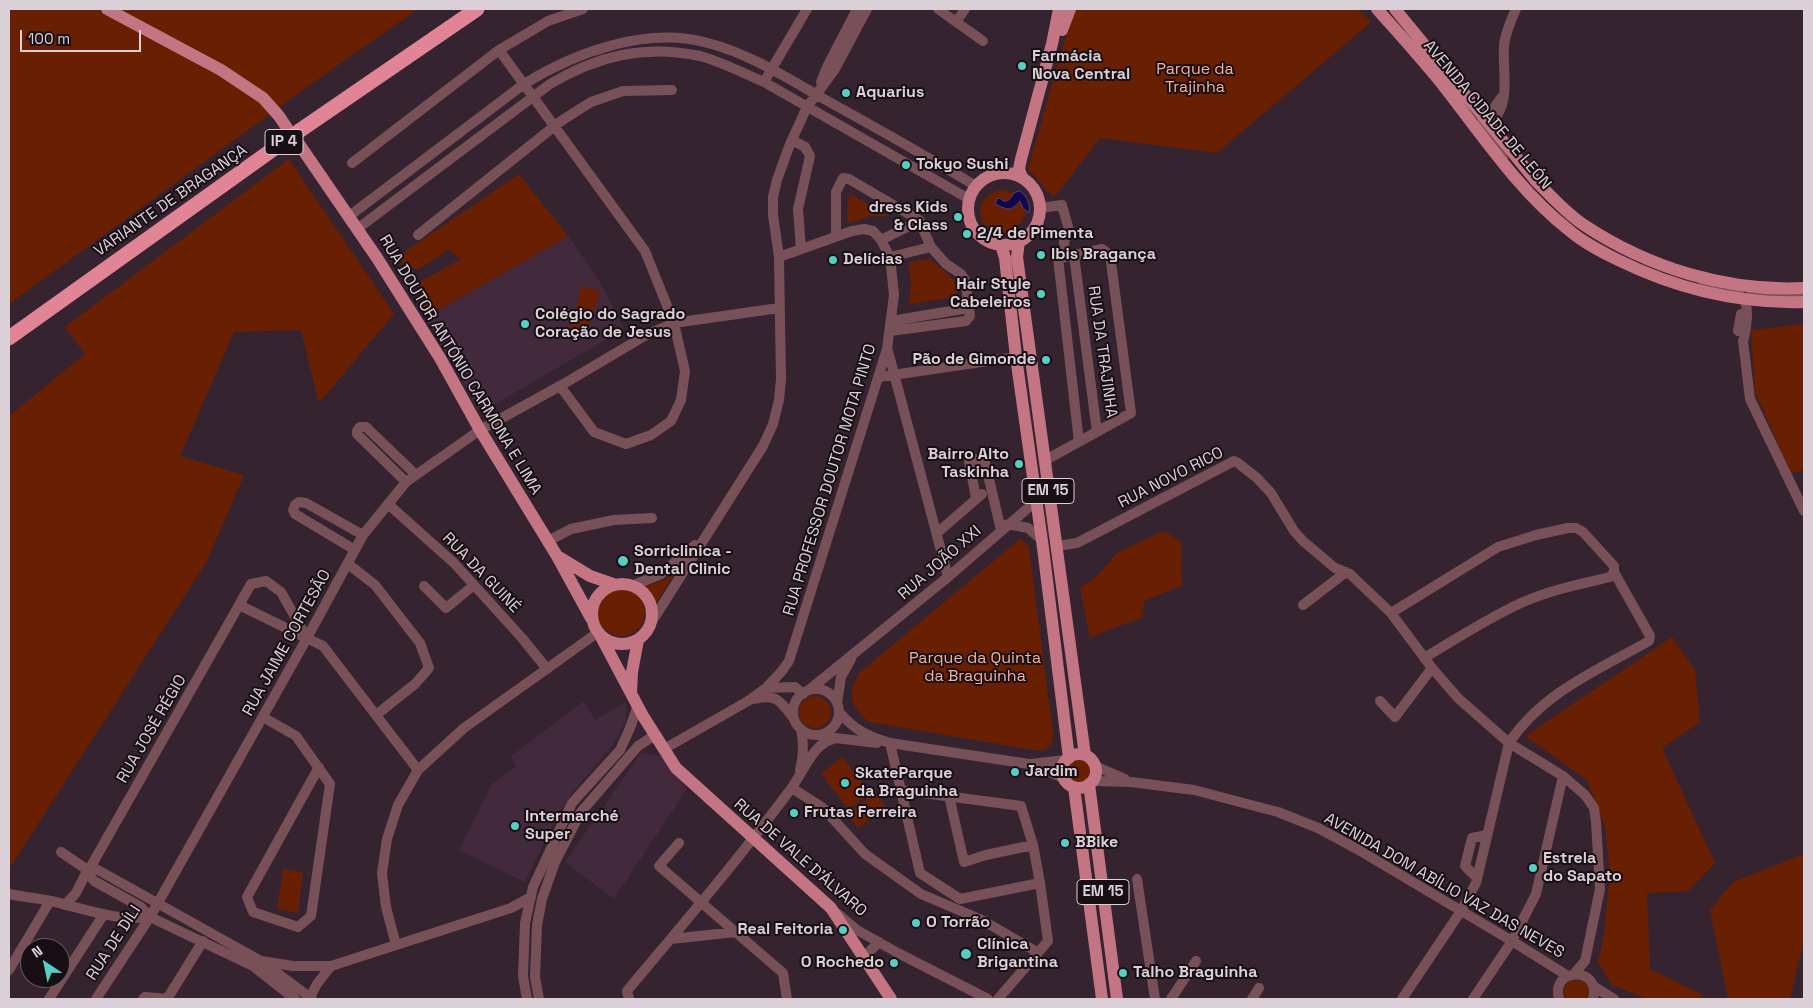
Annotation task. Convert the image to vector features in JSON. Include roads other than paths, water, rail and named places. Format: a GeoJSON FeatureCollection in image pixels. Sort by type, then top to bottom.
{"type":"FeatureCollection","features":[{"type":"Feature","properties":{"kind":"highway","name":"VARIANTE DE BRAGANÇA"},"geometry":{"type":"LineString","coordinates":[[9,338],[286,140],[477,9]]}},
{"type":"Feature","properties":{"kind":"main road"},"geometry":{"type":"LineString","coordinates":[[107,9],[220,70],[263,98],[287,128]]}},
{"type":"Feature","properties":{"kind":"main road"},"geometry":{"type":"LineString","coordinates":[[1004,172],[1014,157],[1049,31],[1051,9]]}},
{"type":"Feature","properties":{"kind":"main road"},"geometry":{"type":"LineString","coordinates":[[1022,177],[1019,168],[1052,44],[1059,9]]}},
{"type":"Feature","properties":{"kind":"main road"},"geometry":{"type":"LineString","coordinates":[[1052,44],[1057,40],[1070,9]]}},
{"type":"Feature","properties":{"kind":"main road","name":"AVENIDA CIDADE DE LEÓN"},"geometry":{"type":"LineString","coordinates":[[1377,9],[1444,87],[1505,165],[1543,208],[1571,232],[1604,253],[1661,279],[1702,292],[1745,300],[1804,302]]}},
{"type":"Feature","properties":{"kind":"main road","name":"AVENIDA CIDADE DE LEÓN"},"geometry":{"type":"LineString","coordinates":[[1395,9],[1536,181],[1583,224],[1628,250],[1658,264],[1699,277],[1747,286],[1804,288]]}},
{"type":"Feature","properties":{"kind":"main road","name":"RUA DOUTOR ANTÓNIO CARMONA E LIMA"},"geometry":{"type":"LineString","coordinates":[[299,144],[357,229],[440,358],[480,430],[548,541],[591,618]]}},
{"type":"Feature","properties":{"kind":"main road"},"geometry":{"type":"LineString","coordinates":[[1004,172],[1022,177],[1032,185],[1038,196],[1040,208],[1035,228],[1019,242],[1001,245],[986,240],[974,229],[969,220],[969,199],[976,186],[993,174],[1004,172]]}},
{"type":"Feature","properties":{"kind":"main road","name":"EM 15"},"geometry":{"type":"LineString","coordinates":[[1019,242],[1017,256],[1085,756]]}},
{"type":"Feature","properties":{"kind":"main road","name":"EM 15"},"geometry":{"type":"LineString","coordinates":[[1001,245],[1005,258],[1035,502],[1042,540],[1068,759],[1062,769],[1064,778]]}},
{"type":"Feature","properties":{"kind":"main road"},"geometry":{"type":"LineString","coordinates":[[1035,502],[1045,508],[1049,536],[1057,544]]}},
{"type":"Feature","properties":{"kind":"main road"},"geometry":{"type":"LineString","coordinates":[[556,556],[590,576],[613,584],[624,583],[634,585],[647,597],[652,614],[651,623],[638,640],[628,644],[608,641],[599,634],[591,618],[591,609],[598,593],[613,584]]}},
{"type":"Feature","properties":{"kind":"main road","name":"RUA DE VALE D'ÁLVARO"},"geometry":{"type":"LineString","coordinates":[[599,634],[631,694],[676,768],[831,908]]}},
{"type":"Feature","properties":{"kind":"main road"},"geometry":{"type":"LineString","coordinates":[[631,694],[632,672],[638,640]]}},
{"type":"Feature","properties":{"kind":"main road"},"geometry":{"type":"LineString","coordinates":[[1068,759],[1074,755],[1085,756],[1093,761],[1095,766]]}},
{"type":"Feature","properties":{"kind":"main road","name":"EM 15"},"geometry":{"type":"LineString","coordinates":[[1095,766],[1095,776],[1091,783],[1117,999]]}},
{"type":"Feature","properties":{"kind":"main road"},"geometry":{"type":"LineString","coordinates":[[1064,778],[1074,787],[1085,787],[1091,783]]}},
{"type":"Feature","properties":{"kind":"main road","name":"EM 15"},"geometry":{"type":"LineString","coordinates":[[1074,787],[1102,999]]}},
{"type":"Feature","properties":{"kind":"main road"},"geometry":{"type":"LineString","coordinates":[[831,908],[891,999]]}},
{"type":"Feature","properties":{"kind":"street"},"geometry":{"type":"LineString","coordinates":[[352,163],[499,50],[548,21],[583,9]]}},
{"type":"Feature","properties":{"kind":"street"},"geometry":{"type":"LineString","coordinates":[[764,82],[807,9]]}},
{"type":"Feature","properties":{"kind":"street"},"geometry":{"type":"LineString","coordinates":[[816,94],[828,65],[857,9]]}},
{"type":"Feature","properties":{"kind":"street"},"geometry":{"type":"LineString","coordinates":[[651,623],[763,446],[773,424],[779,400],[781,379],[779,257],[773,215],[773,197],[777,180],[807,106],[835,69],[867,9]]}},
{"type":"Feature","properties":{"kind":"street"},"geometry":{"type":"LineString","coordinates":[[938,9],[983,40]]}},
{"type":"Feature","properties":{"kind":"street"},"geometry":{"type":"LineString","coordinates":[[956,22],[965,9]]}},
{"type":"Feature","properties":{"kind":"street"},"geometry":{"type":"LineString","coordinates":[[1503,142],[1499,128],[1498,109],[1503,95],[1504,45],[1510,22],[1516,9]]}},
{"type":"Feature","properties":{"kind":"street"},"geometry":{"type":"LineString","coordinates":[[348,217],[524,84],[568,60],[596,50],[624,43],[655,39],[682,38],[707,42],[771,68],[976,186]]}},
{"type":"Feature","properties":{"kind":"street"},"geometry":{"type":"LineString","coordinates":[[499,50],[644,251],[674,323],[685,371],[681,400],[671,422],[651,435],[626,444],[594,432],[560,386]]}},
{"type":"Feature","properties":{"kind":"street"},"geometry":{"type":"LineString","coordinates":[[357,229],[532,96],[574,70],[608,58],[637,52],[667,51],[700,56],[729,66],[764,82],[969,199]]}},
{"type":"Feature","properties":{"kind":"street"},"geometry":{"type":"LineString","coordinates":[[1417,56],[1430,62],[1437,68],[1476,119],[1488,122]]}},
{"type":"Feature","properties":{"kind":"street"},"geometry":{"type":"LineString","coordinates":[[418,235],[555,127],[591,102],[623,91],[672,90]]}},
{"type":"Feature","properties":{"kind":"street"},"geometry":{"type":"LineString","coordinates":[[1473,104],[1498,109]]}},
{"type":"Feature","properties":{"kind":"street"},"geometry":{"type":"LineString","coordinates":[[1498,109],[1489,115],[1486,130],[1499,148],[1505,165]]}},
{"type":"Feature","properties":{"kind":"street"},"geometry":{"type":"LineString","coordinates":[[792,140],[805,147],[810,156],[798,209],[801,249]]}},
{"type":"Feature","properties":{"kind":"street"},"geometry":{"type":"LineString","coordinates":[[836,236],[836,192],[843,178],[850,179],[919,220],[931,247],[946,264],[961,274],[964,280],[970,316],[966,322],[890,326]]}},
{"type":"Feature","properties":{"kind":"street"},"geometry":{"type":"LineString","coordinates":[[1040,208],[1062,205],[1069,230],[1064,242],[1070,256],[1102,249],[1110,255],[1131,413],[1098,432]]}},
{"type":"Feature","properties":{"kind":"street"},"geometry":{"type":"LineString","coordinates":[[779,257],[836,236],[864,229],[873,231],[881,240],[911,225],[914,217]]}},
{"type":"Feature","properties":{"kind":"street","name":"RUA PROFESSOR DOUTOR MOTA PINTO"},"geometry":{"type":"LineString","coordinates":[[802,690],[788,675],[789,661],[887,349],[894,295],[892,264],[881,240]]}},
{"type":"Feature","properties":{"kind":"street"},"geometry":{"type":"LineString","coordinates":[[890,257],[931,247]]}},
{"type":"Feature","properties":{"kind":"street","name":"RUA DA TRAJINHA"},"geometry":{"type":"LineString","coordinates":[[1044,461],[1098,432],[1070,256],[1058,258],[1079,442]]}},
{"type":"Feature","properties":{"kind":"street"},"geometry":{"type":"LineString","coordinates":[[1699,277],[1713,287],[1736,291],[1745,300]]}},
{"type":"Feature","properties":{"kind":"street"},"geometry":{"type":"LineString","coordinates":[[1742,335],[1742,304],[1753,294],[1804,295]]}},
{"type":"Feature","properties":{"kind":"street"},"geometry":{"type":"LineString","coordinates":[[1719,295],[1735,306],[1742,335],[1750,399],[1804,512]]}},
{"type":"Feature","properties":{"kind":"street"},"geometry":{"type":"LineString","coordinates":[[1742,335],[1753,310],[1764,301]]}},
{"type":"Feature","properties":{"kind":"street","name":"RUA JAIME CORTESÃO"},"geometry":{"type":"LineString","coordinates":[[157,903],[363,535],[406,482],[480,430],[648,334],[674,323],[779,308]]}},
{"type":"Feature","properties":{"kind":"street"},"geometry":{"type":"LineString","coordinates":[[887,349],[948,577]]}},
{"type":"Feature","properties":{"kind":"street"},"geometry":{"type":"LineString","coordinates":[[879,377],[1016,357]]}},
{"type":"Feature","properties":{"kind":"street"},"geometry":{"type":"LineString","coordinates":[[406,482],[357,434],[360,427],[366,427],[416,475]]}},
{"type":"Feature","properties":{"kind":"street"},"geometry":{"type":"LineString","coordinates":[[976,498],[969,461],[984,458],[990,487],[1004,527],[1028,528],[1042,540]]}},
{"type":"Feature","properties":{"kind":"street","name":"RUA NOVO RICO"},"geometry":{"type":"LineString","coordinates":[[1057,544],[1077,543],[1234,461],[1257,478],[1271,493],[1294,531],[1303,541],[1335,568],[1350,574],[1367,589],[1390,613],[1424,658],[1458,698],[1509,743],[1563,776],[1586,795],[1594,808],[1600,889],[1585,961]]}},
{"type":"Feature","properties":{"kind":"street"},"geometry":{"type":"LineString","coordinates":[[937,533],[990,487]]}},
{"type":"Feature","properties":{"kind":"street","name":"RUA JOÃO XXI"},"geometry":{"type":"LineString","coordinates":[[802,690],[852,656],[1035,502],[1050,499]]}},
{"type":"Feature","properties":{"kind":"street"},"geometry":{"type":"LineString","coordinates":[[355,550],[296,514],[294,510],[295,505],[299,502],[306,503],[363,535]]}},
{"type":"Feature","properties":{"kind":"street","name":"RUA DA GUINÉ"},"geometry":{"type":"LineString","coordinates":[[388,504],[454,563],[522,638],[547,669]]}},
{"type":"Feature","properties":{"kind":"street"},"geometry":{"type":"LineString","coordinates":[[548,541],[571,529],[614,520],[652,518]]}},
{"type":"Feature","properties":{"kind":"street"},"geometry":{"type":"LineString","coordinates":[[1390,613],[1498,547],[1536,535],[1576,528],[1583,532],[1614,566],[1614,572],[1650,636],[1649,641],[1556,693],[1516,733],[1509,743],[1477,878],[1461,910],[1402,999]]}},
{"type":"Feature","properties":{"kind":"street"},"geometry":{"type":"LineString","coordinates":[[634,585],[661,574],[705,536]]}},
{"type":"Feature","properties":{"kind":"street"},"geometry":{"type":"LineString","coordinates":[[348,564],[375,585],[420,643],[430,668],[415,684],[376,715]]}},
{"type":"Feature","properties":{"kind":"street"},"geometry":{"type":"LineString","coordinates":[[1303,605],[1346,572]]}},
{"type":"Feature","properties":{"kind":"street"},"geometry":{"type":"LineString","coordinates":[[1424,658],[1494,616],[1523,602],[1566,587],[1610,577],[1614,572]]}},
{"type":"Feature","properties":{"kind":"street","name":"RUA JOSÉ RÉGIO"},"geometry":{"type":"LineString","coordinates":[[65,905],[76,893],[89,871],[251,584],[266,581],[281,592],[307,638]]}},
{"type":"Feature","properties":{"kind":"street"},"geometry":{"type":"LineString","coordinates":[[424,586],[446,608],[474,585]]}},
{"type":"Feature","properties":{"kind":"street"},"geometry":{"type":"LineString","coordinates":[[239,605],[323,646],[418,770]]}},
{"type":"Feature","properties":{"kind":"street"},"geometry":{"type":"LineString","coordinates":[[396,945],[386,907],[382,872],[387,839],[398,806],[418,770],[464,728],[599,634]]}},
{"type":"Feature","properties":{"kind":"street","name":"RUA JOÃO XXI"},"geometry":{"type":"LineString","coordinates":[[838,707],[841,677],[852,656]]}},
{"type":"Feature","properties":{"kind":"street","name":"RUA PROFESSOR DOUTOR MOTA PINTO"},"geometry":{"type":"LineString","coordinates":[[664,749],[748,701],[766,688],[789,661]]}},
{"type":"Feature","properties":{"kind":"street"},"geometry":{"type":"LineString","coordinates":[[1380,701],[1395,717],[1432,668]]}},
{"type":"Feature","properties":{"kind":"street","name":"RUA PROFESSOR DOUTOR MOTA PINTO"},"geometry":{"type":"LineString","coordinates":[[782,671],[778,686],[782,703]]}},
{"type":"Feature","properties":{"kind":"street"},"geometry":{"type":"LineString","coordinates":[[766,688],[778,686],[802,690],[822,690],[833,697],[849,723],[861,733],[890,743]]}},
{"type":"Feature","properties":{"kind":"street"},"geometry":{"type":"LineString","coordinates":[[794,719],[794,705],[802,690]]}},
{"type":"Feature","properties":{"kind":"street"},"geometry":{"type":"LineString","coordinates":[[748,701],[769,697],[776,698],[782,703],[801,729],[804,746],[803,760],[794,786]]}},
{"type":"Feature","properties":{"kind":"street"},"geometry":{"type":"LineString","coordinates":[[527,999],[523,976],[525,922],[533,887],[572,803],[620,750],[638,705]]}},
{"type":"Feature","properties":{"kind":"street"},"geometry":{"type":"LineString","coordinates":[[818,735],[830,730],[835,725],[838,707]]}},
{"type":"Feature","properties":{"kind":"street"},"geometry":{"type":"LineString","coordinates":[[262,718],[296,736],[319,767],[330,784],[311,916],[298,928],[254,912],[247,897],[319,767]]}},
{"type":"Feature","properties":{"kind":"street"},"geometry":{"type":"LineString","coordinates":[[801,729],[812,735],[833,739],[890,743],[1029,764],[1064,778]]}},
{"type":"Feature","properties":{"kind":"street"},"geometry":{"type":"LineString","coordinates":[[539,999],[535,977],[537,926],[542,899],[555,862],[581,812],[638,746],[655,735]]}},
{"type":"Feature","properties":{"kind":"street"},"geometry":{"type":"LineString","coordinates":[[629,999],[627,991],[754,839],[794,786],[817,748],[822,743],[833,739]]}},
{"type":"Feature","properties":{"kind":"street"},"geometry":{"type":"LineString","coordinates":[[890,743],[920,872],[960,899],[1040,883]]}},
{"type":"Feature","properties":{"kind":"street"},"geometry":{"type":"LineString","coordinates":[[1029,764],[1068,759]]}},
{"type":"Feature","properties":{"kind":"street"},"geometry":{"type":"LineString","coordinates":[[1095,766],[1131,782]]}},
{"type":"Feature","properties":{"kind":"street"},"geometry":{"type":"LineString","coordinates":[[1473,999],[1512,941],[1536,894],[1563,776]]}},
{"type":"Feature","properties":{"kind":"street"},"geometry":{"type":"LineString","coordinates":[[1091,783],[1131,782]]}},
{"type":"Feature","properties":{"kind":"street","name":"AVENIDA DOM ABÍLIO VAZ DAS NEVES"},"geometry":{"type":"LineString","coordinates":[[1131,782],[1194,790],[1278,812],[1318,828],[1461,910],[1551,967],[1570,976],[1583,976],[1614,999]]}},
{"type":"Feature","properties":{"kind":"street"},"geometry":{"type":"LineString","coordinates":[[794,786],[823,808],[865,854],[921,894],[982,920],[1037,952]]}},
{"type":"Feature","properties":{"kind":"street"},"geometry":{"type":"LineString","coordinates":[[901,790],[1021,806],[1033,845],[1048,941],[998,999]]}},
{"type":"Feature","properties":{"kind":"street"},"geometry":{"type":"LineString","coordinates":[[949,796],[964,862],[986,855],[1033,845]]}},
{"type":"Feature","properties":{"kind":"street"},"geometry":{"type":"LineString","coordinates":[[1477,878],[1465,866],[1472,838],[1487,836]]}},
{"type":"Feature","properties":{"kind":"street"},"geometry":{"type":"LineString","coordinates":[[679,844],[659,866],[783,973],[787,999]]}},
{"type":"Feature","properties":{"kind":"street"},"geometry":{"type":"LineString","coordinates":[[61,852],[89,871],[94,881],[144,909],[150,917],[253,966],[310,999],[317,984],[331,966]]}},
{"type":"Feature","properties":{"kind":"street"},"geometry":{"type":"LineString","coordinates":[[89,871],[98,870],[261,961],[294,998]]}},
{"type":"Feature","properties":{"kind":"street"},"geometry":{"type":"LineString","coordinates":[[1137,879],[1155,999]]}},
{"type":"Feature","properties":{"kind":"street"},"geometry":{"type":"LineString","coordinates":[[9,894],[50,901],[104,914],[138,918],[150,917]]}},
{"type":"Feature","properties":{"kind":"street"},"geometry":{"type":"LineString","coordinates":[[261,961],[293,966],[331,966],[511,908],[531,897]]}},
{"type":"Feature","properties":{"kind":"street"},"geometry":{"type":"LineString","coordinates":[[9,970],[50,901]]}},
{"type":"Feature","properties":{"kind":"street","name":"RUA DE DÍLI"},"geometry":{"type":"LineString","coordinates":[[96,999],[150,917],[157,903]]}},
{"type":"Feature","properties":{"kind":"street"},"geometry":{"type":"LineString","coordinates":[[511,908],[525,922]]}},
{"type":"Feature","properties":{"kind":"street","name":"RUA DE VALE D'ÁLVARO"},"geometry":{"type":"LineString","coordinates":[[831,908],[857,930],[988,999]]}},
{"type":"Feature","properties":{"kind":"street"},"geometry":{"type":"LineString","coordinates":[[50,999],[104,914]]}},
{"type":"Feature","properties":{"kind":"street"},"geometry":{"type":"LineString","coordinates":[[671,939],[736,932]]}},
{"type":"Feature","properties":{"kind":"street"},"geometry":{"type":"LineString","coordinates":[[143,999],[145,997],[167,999],[203,941]]}},
{"type":"Feature","properties":{"kind":"street"},"geometry":{"type":"LineString","coordinates":[[866,960],[867,954],[878,942]]}},
{"type":"Feature","properties":{"kind":"street"},"geometry":{"type":"LineString","coordinates":[[1176,998],[1196,961]]}},
{"type":"Feature","properties":{"kind":"street"},"geometry":{"type":"LineString","coordinates":[[1558,996],[1563,980],[1570,976],[1585,961],[1592,984],[1593,999]]}},
{"type":"Feature","properties":{"kind":"street"},"geometry":{"type":"LineString","coordinates":[[278,979],[284,972],[314,966]]}},
{"type":"Feature","properties":{"kind":"street"},"geometry":{"type":"LineString","coordinates":[[1551,967],[1556,976],[1558,996]]}},
{"type":"Feature","properties":{"kind":"street"},"geometry":{"type":"LineString","coordinates":[[1252,999],[1259,988]]}},
{"type":"Feature","properties":{"kind":"place","name":"Farmácia Nova Central"},"geometry":{"type":"Point","coordinates":[1022,66]}},
{"type":"Feature","properties":{"kind":"place","name":"Aquarius"},"geometry":{"type":"Point","coordinates":[846,93]}},
{"type":"Feature","properties":{"kind":"place","name":"Tokyo Sushi"},"geometry":{"type":"Point","coordinates":[906,165]}},
{"type":"Feature","properties":{"kind":"place","name":"dress Kids & Class"},"geometry":{"type":"Point","coordinates":[958,217]}},
{"type":"Feature","properties":{"kind":"place","name":"2/4 de Pimenta"},"geometry":{"type":"Point","coordinates":[967,234]}},
{"type":"Feature","properties":{"kind":"place","name":"Ibis Bragança"},"geometry":{"type":"Point","coordinates":[1041,255]}},
{"type":"Feature","properties":{"kind":"place","name":"Delícias"},"geometry":{"type":"Point","coordinates":[833,260]}},
{"type":"Feature","properties":{"kind":"place","name":"Hair Style Cabeleiros"},"geometry":{"type":"Point","coordinates":[1041,294]}},
{"type":"Feature","properties":{"kind":"place","name":"Colégio do Sagrado Coração de Jesus"},"geometry":{"type":"Point","coordinates":[525,324]}},
{"type":"Feature","properties":{"kind":"place","name":"Pão de Gimonde"},"geometry":{"type":"Point","coordinates":[1046,360]}},
{"type":"Feature","properties":{"kind":"place","name":"Bairro Alto Taskinha"},"geometry":{"type":"Point","coordinates":[1019,464]}},
{"type":"Feature","properties":{"kind":"place","name":"Sorriclinica - Dental Clinic"},"geometry":{"type":"Point","coordinates":[623,561]}},
{"type":"Feature","properties":{"kind":"place","name":"Jardim"},"geometry":{"type":"Point","coordinates":[1015,772]}},
{"type":"Feature","properties":{"kind":"place","name":"SkateParque da Braguinha"},"geometry":{"type":"Point","coordinates":[845,783]}},
{"type":"Feature","properties":{"kind":"place","name":"Frutas Ferreira"},"geometry":{"type":"Point","coordinates":[794,813]}},
{"type":"Feature","properties":{"kind":"place","name":"Intermarché Super"},"geometry":{"type":"Point","coordinates":[515,826]}},
{"type":"Feature","properties":{"kind":"place","name":"BBike"},"geometry":{"type":"Point","coordinates":[1065,843]}},
{"type":"Feature","properties":{"kind":"place","name":"Estrela do Sapato"},"geometry":{"type":"Point","coordinates":[1533,868]}},
{"type":"Feature","properties":{"kind":"place","name":"O Torrão"},"geometry":{"type":"Point","coordinates":[916,923]}},
{"type":"Feature","properties":{"kind":"place","name":"Real Feitoria"},"geometry":{"type":"Point","coordinates":[843,930]}},
{"type":"Feature","properties":{"kind":"place","name":"Clínica Brigantina"},"geometry":{"type":"Point","coordinates":[966,954]}},
{"type":"Feature","properties":{"kind":"place","name":"O Rochedo"},"geometry":{"type":"Point","coordinates":[894,963]}},
{"type":"Feature","properties":{"kind":"place","name":"Talho Braguinha"},"geometry":{"type":"Point","coordinates":[1123,973]}},
{"type":"Feature","properties":{"kind":"park label","name":"Parque da Trajinha"},"geometry":{"type":"Point","coordinates":[1195,79]}},
{"type":"Feature","properties":{"kind":"park label","name":"Parque da Quinta da Braguinha"},"geometry":{"type":"Point","coordinates":[975,668]}}]}
